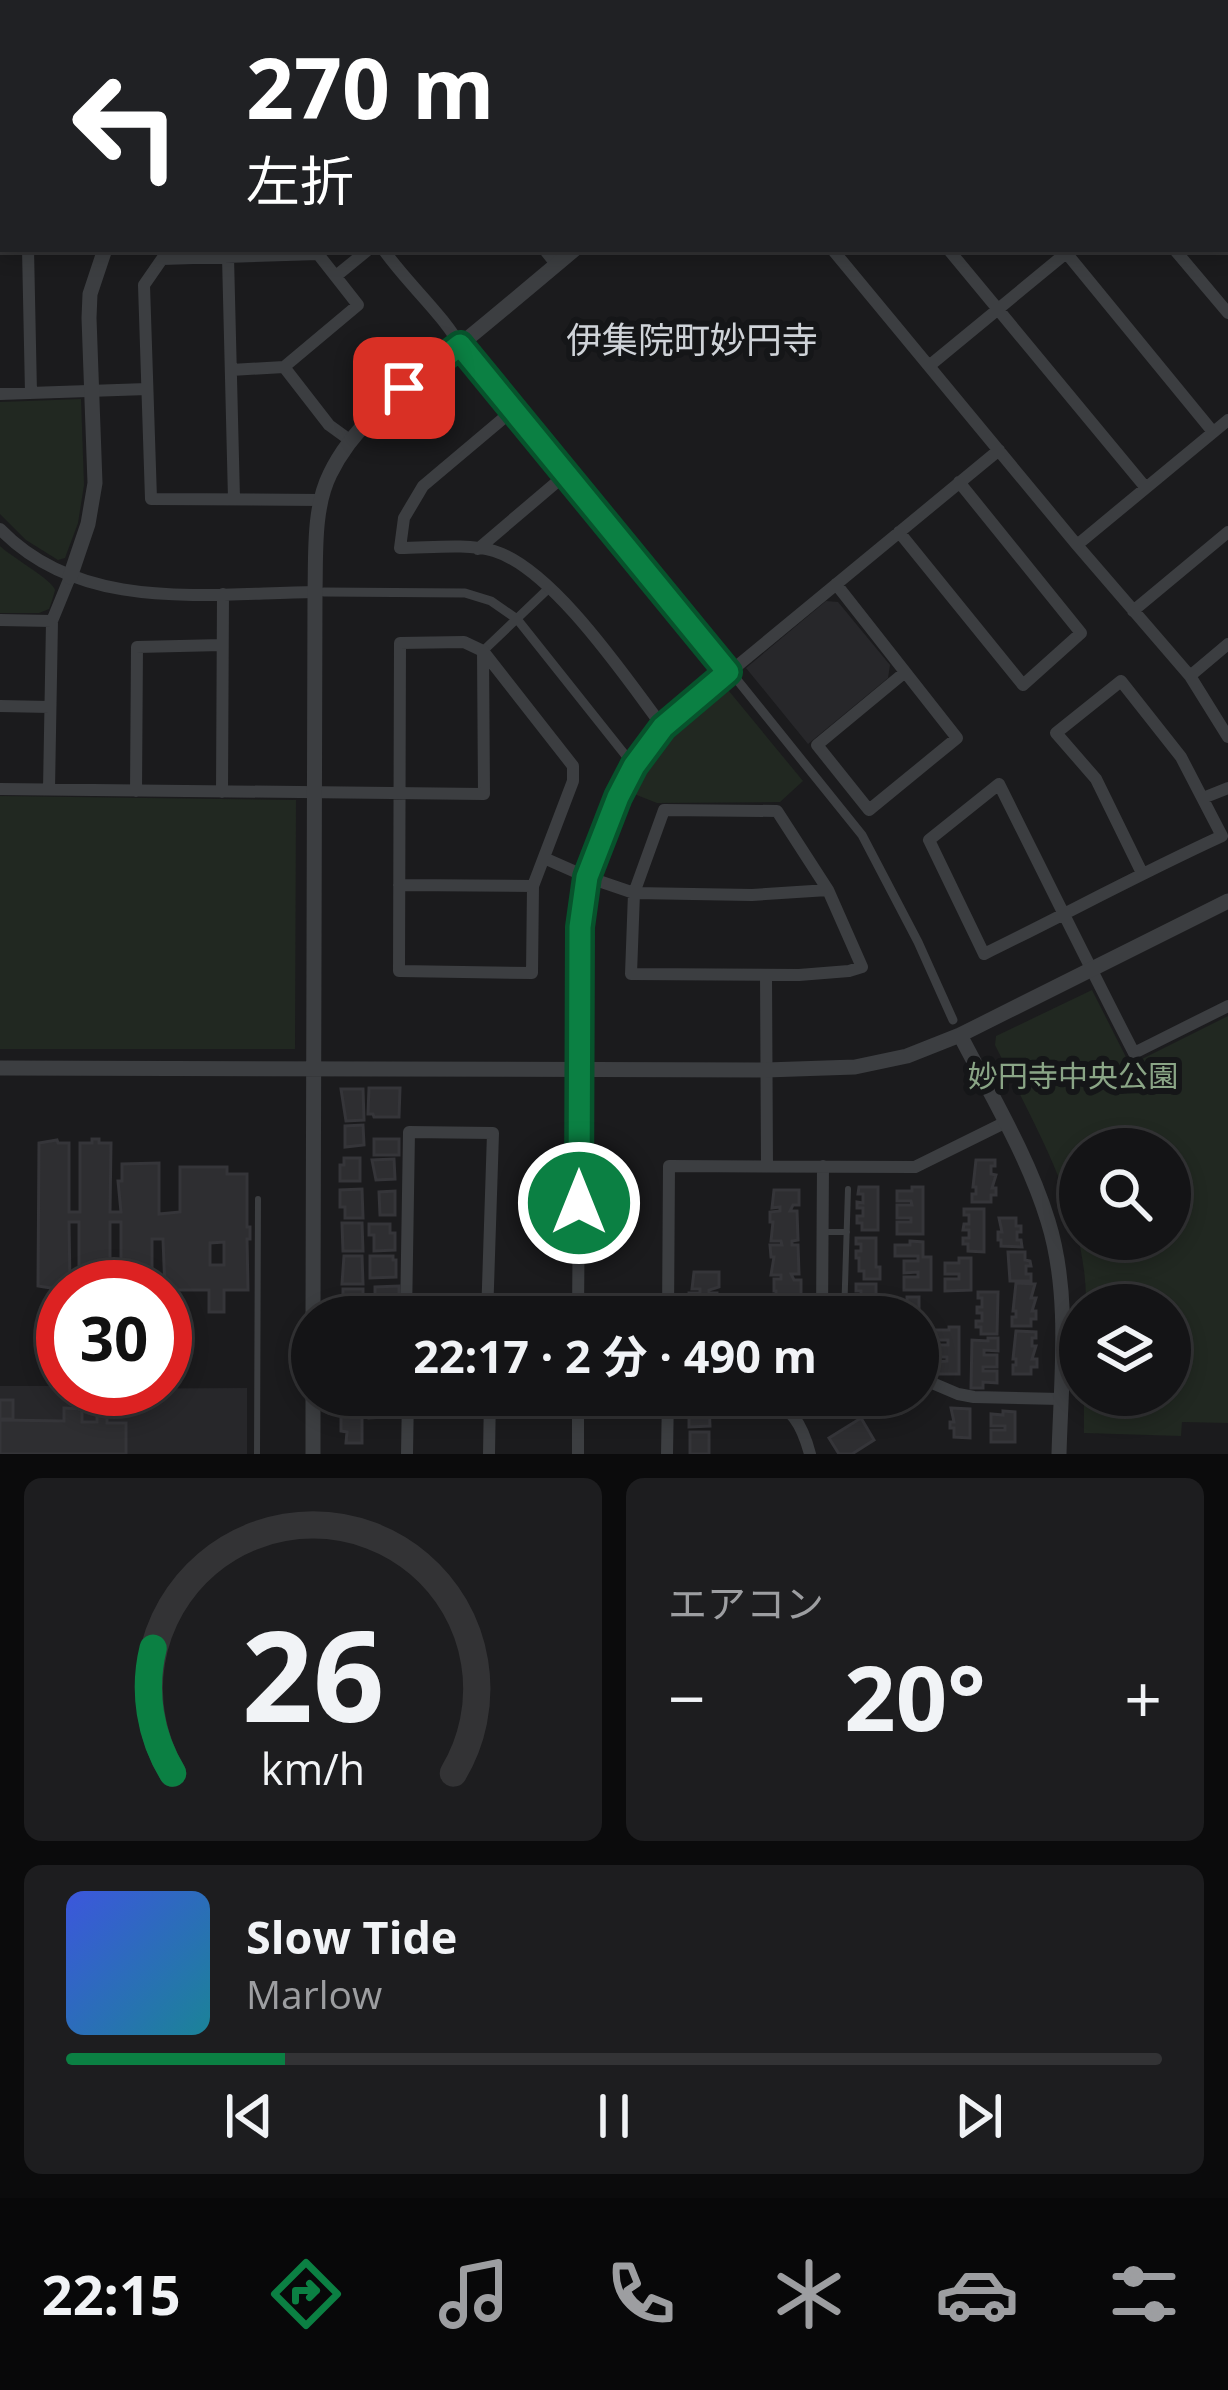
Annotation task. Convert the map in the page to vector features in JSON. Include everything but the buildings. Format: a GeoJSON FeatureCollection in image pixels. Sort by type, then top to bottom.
{"type":"FeatureCollection","features":[{"type":"Feature","properties":{"kind":"street"},"geometry":{"type":"LineString","coordinates":[[28,252],[31,393]]}},
{"type":"Feature","properties":{"kind":"street"},"geometry":{"type":"LineString","coordinates":[[49,789],[52,621],[70,577],[95,483],[90,294],[104,252]]}},
{"type":"Feature","properties":{"kind":"street"},"geometry":{"type":"LineString","coordinates":[[336,276],[365,252]]}},
{"type":"Feature","properties":{"kind":"street"},"geometry":{"type":"LineString","coordinates":[[385,252],[862,835],[1033,1180],[1049,1224],[1059,1284]]}},
{"type":"Feature","properties":{"kind":"street"},"geometry":{"type":"LineString","coordinates":[[546,252],[556,264]]}},
{"type":"Feature","properties":{"kind":"street"},"geometry":{"type":"LineString","coordinates":[[313,1296],[320,592],[316,548],[322,500],[329,476],[351,441],[384,403],[571,252]]}},
{"type":"Feature","properties":{"kind":"street"},"geometry":{"type":"LineString","coordinates":[[834,252],[1190,676],[1228,737]]}},
{"type":"Feature","properties":{"kind":"street"},"geometry":{"type":"LineString","coordinates":[[950,252],[1146,488]]}},
{"type":"Feature","properties":{"kind":"street"},"geometry":{"type":"LineString","coordinates":[[929,366],[1064,252]]}},
{"type":"Feature","properties":{"kind":"street"},"geometry":{"type":"LineString","coordinates":[[1068,252],[1213,432]]}},
{"type":"Feature","properties":{"kind":"street"},"geometry":{"type":"LineString","coordinates":[[1176,252],[1228,314]]}},
{"type":"Feature","properties":{"kind":"street"},"geometry":{"type":"LineString","coordinates":[[231,370],[284,367],[358,304],[318,254],[162,259],[143,285],[151,499],[322,500]]}},
{"type":"Feature","properties":{"kind":"street"},"geometry":{"type":"LineString","coordinates":[[228,257],[234,499]]}},
{"type":"Feature","properties":{"kind":"street"},"geometry":{"type":"LineString","coordinates":[[284,367],[329,425],[351,441]]}},
{"type":"Feature","properties":{"kind":"street"},"geometry":{"type":"LineString","coordinates":[[0,394],[147,389]]}},
{"type":"Feature","properties":{"kind":"street"},"geometry":{"type":"LineString","coordinates":[[512,411],[423,486],[404,518],[400,548],[498,552],[543,579],[663,727]]}},
{"type":"Feature","properties":{"kind":"street"},"geometry":{"type":"LineString","coordinates":[[1077,545],[1228,420]]}},
{"type":"Feature","properties":{"kind":"street"},"geometry":{"type":"LineString","coordinates":[[578,1296],[580,927],[587,877],[618,797],[663,727],[999,450]]}},
{"type":"Feature","properties":{"kind":"street"},"geometry":{"type":"LineString","coordinates":[[478,549],[565,475]]}},
{"type":"Feature","properties":{"kind":"street"},"geometry":{"type":"LineString","coordinates":[[899,532],[1023,685],[1082,633],[959,482]]}},
{"type":"Feature","properties":{"kind":"street"},"geometry":{"type":"LineString","coordinates":[[0,529],[25,551],[70,577],[122,591],[464,593],[491,601],[517,619],[634,766]]}},
{"type":"Feature","properties":{"kind":"street"},"geometry":{"type":"LineString","coordinates":[[1133,610],[1228,532]]}},
{"type":"Feature","properties":{"kind":"street"},"geometry":{"type":"LineString","coordinates":[[836,584],[957,738],[869,810],[817,745],[904,673]]}},
{"type":"Feature","properties":{"kind":"street"},"geometry":{"type":"LineString","coordinates":[[0,788],[484,794],[482,651],[550,587]]}},
{"type":"Feature","properties":{"kind":"street"},"geometry":{"type":"LineString","coordinates":[[222,792],[223,594]]}},
{"type":"Feature","properties":{"kind":"street"},"geometry":{"type":"LineString","coordinates":[[0,620],[52,621]]}},
{"type":"Feature","properties":{"kind":"street"},"geometry":{"type":"LineString","coordinates":[[464,642],[482,651],[573,766],[573,782],[533,886],[532,973],[399,971],[399,794],[400,643],[464,642]]}},
{"type":"Feature","properties":{"kind":"street"},"geometry":{"type":"LineString","coordinates":[[1190,676],[1228,644]]}},
{"type":"Feature","properties":{"kind":"street"},"geometry":{"type":"LineString","coordinates":[[136,790],[137,647],[222,645]]}},
{"type":"Feature","properties":{"kind":"street"},"geometry":{"type":"LineString","coordinates":[[1142,873],[1096,779],[1057,733],[1121,681],[1181,757],[1222,836],[1142,873],[1064,915],[985,954],[929,840],[998,784],[1064,915],[1091,970],[1134,1053],[1228,1006]]}},
{"type":"Feature","properties":{"kind":"street"},"geometry":{"type":"LineString","coordinates":[[0,706],[50,706]]}},
{"type":"Feature","properties":{"kind":"street"},"geometry":{"type":"LineString","coordinates":[[1203,798],[1228,788]]}},
{"type":"Feature","properties":{"kind":"street"},"geometry":{"type":"LineString","coordinates":[[664,810],[777,811],[828,890],[862,967],[766,975],[631,974],[634,893],[664,810]]}},
{"type":"Feature","properties":{"kind":"street"},"geometry":{"type":"LineString","coordinates":[[544,858],[634,893],[752,896],[828,890]]}},
{"type":"Feature","properties":{"kind":"street"},"geometry":{"type":"LineString","coordinates":[[399,885],[533,886]]}},
{"type":"Feature","properties":{"kind":"street"},"geometry":{"type":"LineString","coordinates":[[0,1068],[766,1070],[855,1066],[907,1056],[1228,901]]}},
{"type":"Feature","properties":{"kind":"street"},"geometry":{"type":"LineString","coordinates":[[766,975],[766,1166]]}},
{"type":"Feature","properties":{"kind":"street"},"geometry":{"type":"LineString","coordinates":[[668,1296],[669,1166],[915,1167],[1004,1123]]}},
{"type":"Feature","properties":{"kind":"street"},"geometry":{"type":"LineString","coordinates":[[406,1296],[409,1132],[493,1133],[488,1296]]}},
{"type":"Feature","properties":{"kind":"street"},"geometry":{"type":"LineString","coordinates":[[822,1296],[823,1166]]}},
{"type":"Feature","properties":{"kind":"street"},"geometry":{"type":"LineString","coordinates":[[939,1386],[974,1397],[1059,1400]]}},
{"type":"Feature","properties":{"kind":"street"},"geometry":{"type":"LineString","coordinates":[[313,1416],[313,1454]]}},
{"type":"Feature","properties":{"kind":"street"},"geometry":{"type":"LineString","coordinates":[[407,1454],[408,1416]]}},
{"type":"Feature","properties":{"kind":"street"},"geometry":{"type":"LineString","coordinates":[[489,1454],[490,1416]]}},
{"type":"Feature","properties":{"kind":"street"},"geometry":{"type":"LineString","coordinates":[[578,1416],[578,1454]]}},
{"type":"Feature","properties":{"kind":"street"},"geometry":{"type":"LineString","coordinates":[[667,1454],[668,1416]]}},
{"type":"Feature","properties":{"kind":"street"},"geometry":{"type":"LineString","coordinates":[[795,1416],[810,1454]]}},
{"type":"Feature","properties":{"kind":"street"},"geometry":{"type":"LineString","coordinates":[[1059,1454],[1060,1416]]}},
{"type":"Feature","properties":{"kind":"lane"},"geometry":{"type":"LineString","coordinates":[[845,1296],[848,1189]]}},
{"type":"Feature","properties":{"kind":"lane"},"geometry":{"type":"LineString","coordinates":[[257,1454],[258,1199]]}},
{"type":"Feature","properties":{"kind":"lane"},"geometry":{"type":"LineString","coordinates":[[822,1232],[847,1232]]}},
{"type":"Feature","properties":{"kind":"shaded area"},"geometry":{"type":"Polygon","coordinates":[[[826,601],[838,602],[890,665],[888,678],[808,744],[746,668],[826,601]]]}},
{"type":"Feature","properties":{"kind":"shaded area"},"geometry":{"type":"Polygon","coordinates":[[[0,1386],[36,1386],[36,1416],[192,1416],[192,1388],[247,1388],[247,1454],[0,1454],[0,1386]]]}},
{"type":"Feature","properties":{"kind":"green space"},"geometry":{"type":"Polygon","coordinates":[[[81,399],[84,485],[78,523],[65,558],[58,560],[26,540],[0,514],[0,402],[81,399]]]}},
{"type":"Feature","properties":{"kind":"green space"},"geometry":{"type":"Polygon","coordinates":[[[0,546],[53,586],[49,609],[0,613],[0,546]]]}},
{"type":"Feature","properties":{"kind":"green space"},"geometry":{"type":"Polygon","coordinates":[[[724,685],[803,781],[780,802],[657,803],[629,792],[654,748],[724,685]]]}},
{"type":"Feature","properties":{"kind":"green space"},"geometry":{"type":"Polygon","coordinates":[[[0,796],[296,800],[295,1049],[0,1049],[0,796]]]}},
{"type":"Feature","properties":{"kind":"green space","name":"妙円寺中央公園"},"geometry":{"type":"Polygon","coordinates":[[[1092,990],[1130,1065],[1228,1016],[1228,1423],[1182,1422],[1181,1436],[1084,1433],[1084,1416],[1191,1416],[1191,1284],[1085,1284],[1082,1260],[1191,1260],[1191,1128],[1059,1128],[1059,1178],[995,1045],[996,1036],[1092,990]]]}},
{"type":"Feature","properties":{"kind":"district","name":"伊集院町妙円寺"},"geometry":{"type":"Point","coordinates":[692,340]}},
{"type":"Feature","properties":{"kind":"route"},"geometry":{"type":"LineString","coordinates":[[404,388],[460,345],[728,672],[663,727],[634,766],[587,877],[580,927],[579,1203]]}}]}
